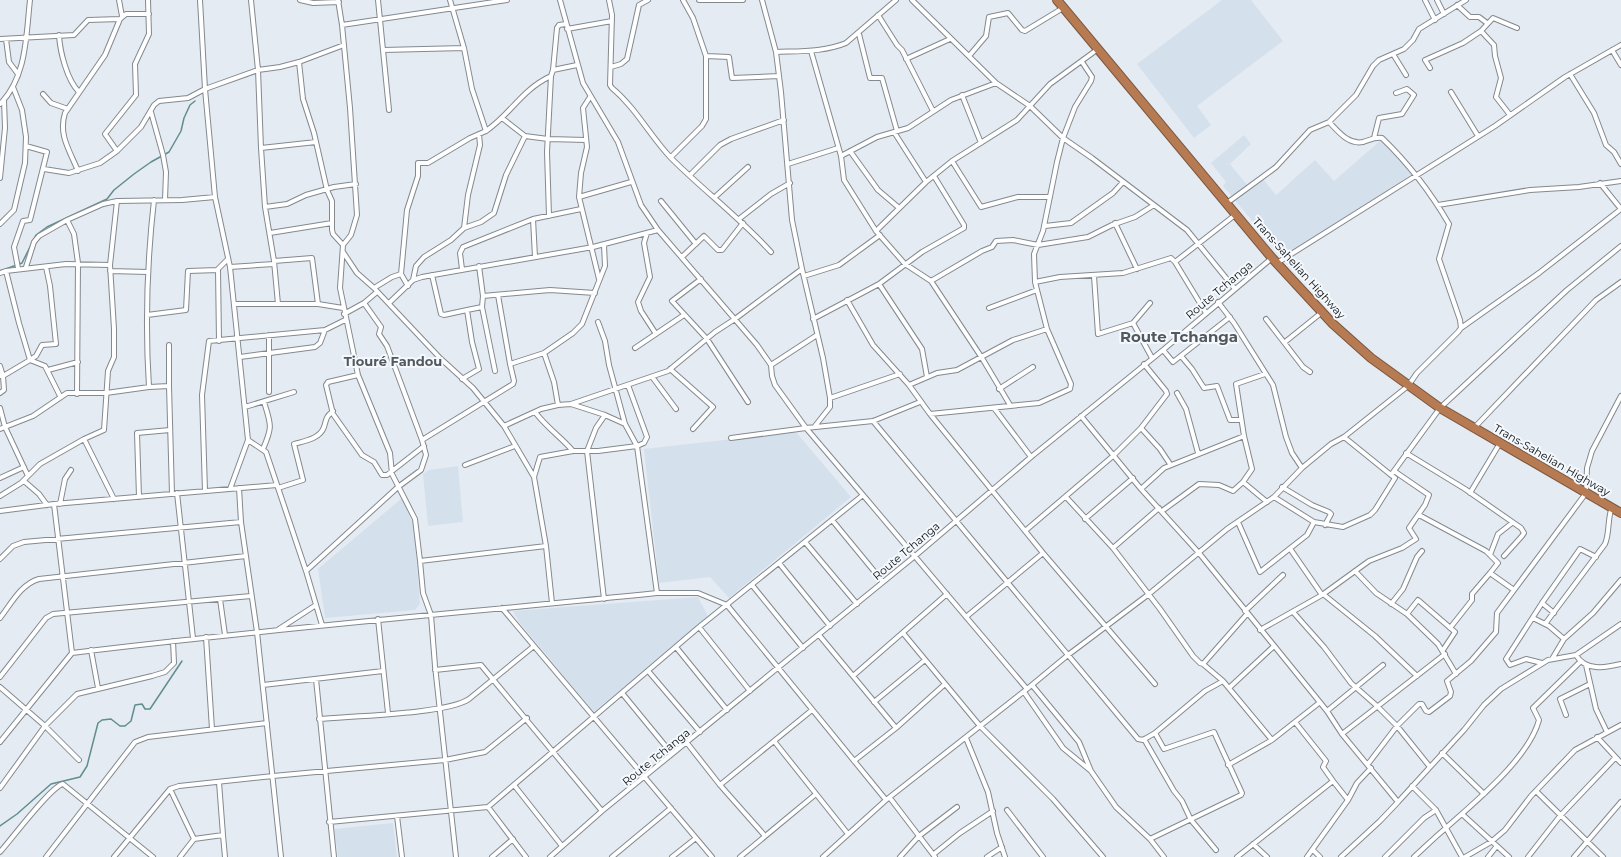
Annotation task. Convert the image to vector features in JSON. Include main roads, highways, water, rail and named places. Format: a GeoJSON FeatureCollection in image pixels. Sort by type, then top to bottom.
{"type":"FeatureCollection","features":[{"type":"Feature","properties":{"kind":"highway","name":"Trans-Sahelian Highway"},"geometry":{"type":"LineString","coordinates":[[1057,0],[1274,260],[1321,313],[1370,358],[1440,408],[1567,480],[1621,513]]}},
{"type":"Feature","properties":{"kind":"waterway"},"geometry":{"type":"LineString","coordinates":[[0,271],[22,263],[36,235],[47,227],[107,199],[114,190],[134,174],[169,152],[181,131],[184,118],[190,105],[195,101]]}},
{"type":"Feature","properties":{"kind":"waterway"},"geometry":{"type":"LineString","coordinates":[[0,826],[17,814],[51,784],[80,777],[87,766],[98,723],[102,720],[111,719],[120,726],[125,726],[131,721],[135,705],[142,704],[145,709],[150,709],[182,661]]}},
{"type":"Feature","properties":{"kind":"district","name":"Route Tchanga"},"geometry":{"type":"Point","coordinates":[1179,336]}},
{"type":"Feature","properties":{"kind":"district","name":"Tiouré Fandou"},"geometry":{"type":"Point","coordinates":[393,361]}}]}
